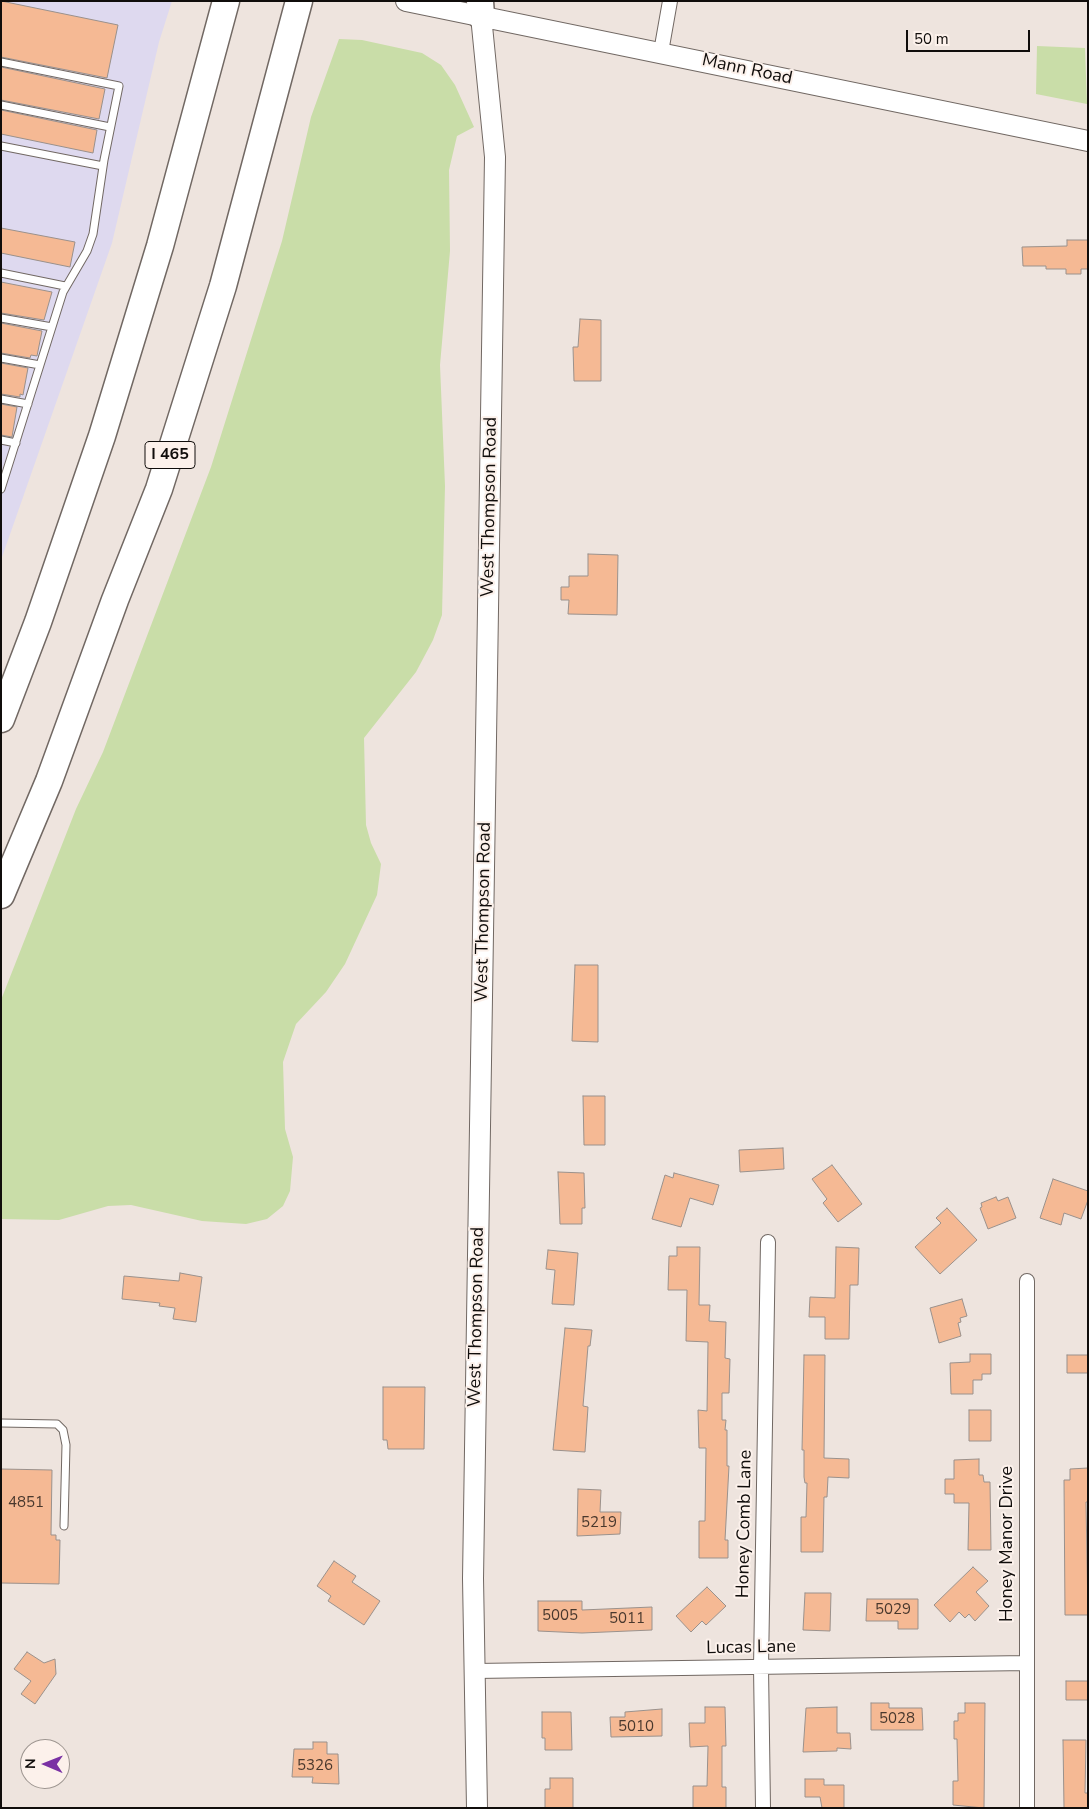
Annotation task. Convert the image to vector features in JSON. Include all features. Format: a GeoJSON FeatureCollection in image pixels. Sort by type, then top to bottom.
{"type":"FeatureCollection","features":[{"type":"Feature","properties":{"kind":"highway"},"geometry":{"type":"LineString","coordinates":[[1,719],[38,622],[105,426],[163,236],[226,1]]}},
{"type":"Feature","properties":{"kind":"highway","name":"I 465"},"geometry":{"type":"LineString","coordinates":[[1,895],[49,781],[115,600],[159,489],[223,286],[299,1]]}},
{"type":"Feature","properties":{"kind":"main road","name":"Mann Road"},"geometry":{"type":"LineString","coordinates":[[406,1],[481,9],[661,52],[1088,141]]}},
{"type":"Feature","properties":{"kind":"main road","name":"West Thompson Road"},"geometry":{"type":"LineString","coordinates":[[477,1808],[473,1568],[495,157],[481,9]]}},
{"type":"Feature","properties":{"kind":"street"},"geometry":{"type":"LineString","coordinates":[[661,52],[670,1]]}},
{"type":"Feature","properties":{"kind":"street","name":"Honey Comb Lane"},"geometry":{"type":"LineString","coordinates":[[763,1808],[761,1666],[768,1242]]}},
{"type":"Feature","properties":{"kind":"street","name":"Honey Manor Drive"},"geometry":{"type":"LineString","coordinates":[[1027,1281],[1027,1808]]}},
{"type":"Feature","properties":{"kind":"street","name":"Lucas Lane"},"geometry":{"type":"LineString","coordinates":[[474,1671],[1027,1663]]}},
{"type":"Feature","properties":{"kind":"lane"},"geometry":{"type":"LineString","coordinates":[[1,62],[120,86],[110,127],[93,234],[87,251],[65,286],[2,485]]}},
{"type":"Feature","properties":{"kind":"lane"},"geometry":{"type":"LineString","coordinates":[[1,105],[110,127]]}},
{"type":"Feature","properties":{"kind":"lane"},"geometry":{"type":"LineString","coordinates":[[1,146],[103,166]]}},
{"type":"Feature","properties":{"kind":"lane"},"geometry":{"type":"LineString","coordinates":[[1,273],[65,286]]}},
{"type":"Feature","properties":{"kind":"lane"},"geometry":{"type":"LineString","coordinates":[[1,318],[52,327]]}},
{"type":"Feature","properties":{"kind":"lane"},"geometry":{"type":"LineString","coordinates":[[1,358],[40,366]]}},
{"type":"Feature","properties":{"kind":"lane"},"geometry":{"type":"LineString","coordinates":[[1,399],[28,404]]}},
{"type":"Feature","properties":{"kind":"lane"},"geometry":{"type":"LineString","coordinates":[[1,440],[16,443]]}},
{"type":"Feature","properties":{"kind":"lane"},"geometry":{"type":"LineString","coordinates":[[1,1423],[57,1424],[63,1430],[66,1445],[64,1526]]}},
{"type":"Feature","properties":{"kind":"shaded area"},"geometry":{"type":"Polygon","coordinates":[[[1,1],[172,1],[159,42],[112,243],[1,560],[1,1]]]}},
{"type":"Feature","properties":{"kind":"green space"},"geometry":{"type":"Polygon","coordinates":[[[339,39],[362,40],[422,53],[441,65],[455,85],[474,127],[457,136],[449,170],[450,251],[440,365],[445,486],[442,615],[433,640],[416,672],[364,738],[366,825],[371,843],[381,864],[377,895],[345,964],[326,992],[296,1024],[283,1062],[285,1129],[293,1157],[290,1191],[283,1206],[267,1219],[246,1224],[202,1221],[131,1205],[108,1206],[59,1220],[1,1219],[1,1000],[76,809],[103,752],[211,467],[282,241],[311,117],[339,39]]]}},
{"type":"Feature","properties":{"kind":"green space"},"geometry":{"type":"Polygon","coordinates":[[[1037,46],[1085,48],[1087,104],[1036,94],[1037,46]]]}},
{"type":"Feature","properties":{"kind":"building"},"geometry":{"type":"Polygon","coordinates":[[[1,1],[118,25],[107,78],[1,57],[1,1]]]}},
{"type":"Feature","properties":{"kind":"building"},"geometry":{"type":"Polygon","coordinates":[[[1,67],[105,89],[99,119],[1,100],[1,67]]]}},
{"type":"Feature","properties":{"kind":"building"},"geometry":{"type":"Polygon","coordinates":[[[1,110],[97,130],[93,153],[1,134],[1,110]]]}},
{"type":"Feature","properties":{"kind":"building"},"geometry":{"type":"Polygon","coordinates":[[[1,228],[75,242],[70,267],[1,253],[1,228]]]}},
{"type":"Feature","properties":{"kind":"building"},"geometry":{"type":"Polygon","coordinates":[[[1067,240],[1088,240],[1088,269],[1081,269],[1081,274],[1066,274],[1066,269],[1046,269],[1046,266],[1023,266],[1022,247],[1067,246],[1067,240]]]}},
{"type":"Feature","properties":{"kind":"building"},"geometry":{"type":"Polygon","coordinates":[[[1,282],[52,292],[44,320],[1,313],[1,282]]]}},
{"type":"Feature","properties":{"kind":"building"},"geometry":{"type":"Polygon","coordinates":[[[580,319],[601,320],[601,381],[574,381],[573,347],[578,347],[580,319]]]}},
{"type":"Feature","properties":{"kind":"building"},"geometry":{"type":"Polygon","coordinates":[[[1,323],[42,331],[37,356],[31,355],[30,358],[1,353],[1,323]]]}},
{"type":"Feature","properties":{"kind":"building"},"geometry":{"type":"Polygon","coordinates":[[[1,363],[28,368],[23,395],[20,394],[20,397],[1,394],[1,363]]]}},
{"type":"Feature","properties":{"kind":"building"},"geometry":{"type":"Polygon","coordinates":[[[1,404],[17,407],[12,437],[1,435],[1,404]]]}},
{"type":"Feature","properties":{"kind":"building"},"geometry":{"type":"Polygon","coordinates":[[[588,554],[618,555],[617,615],[568,614],[569,600],[561,600],[561,587],[569,587],[569,576],[588,576],[588,554]]]}},
{"type":"Feature","properties":{"kind":"building"},"geometry":{"type":"Polygon","coordinates":[[[575,965],[598,965],[598,1042],[572,1041],[575,965]]]}},
{"type":"Feature","properties":{"kind":"building"},"geometry":{"type":"Polygon","coordinates":[[[583,1096],[605,1096],[605,1145],[584,1145],[583,1096]]]}},
{"type":"Feature","properties":{"kind":"building"},"geometry":{"type":"Polygon","coordinates":[[[783,1148],[784,1169],[740,1172],[739,1150],[783,1148]]]}},
{"type":"Feature","properties":{"kind":"building"},"geometry":{"type":"Polygon","coordinates":[[[832,1165],[862,1204],[838,1222],[823,1203],[827,1199],[812,1179],[832,1165]]]}},
{"type":"Feature","properties":{"kind":"building"},"geometry":{"type":"Polygon","coordinates":[[[558,1172],[584,1173],[585,1208],[582,1208],[582,1224],[560,1224],[558,1172]]]}},
{"type":"Feature","properties":{"kind":"building"},"geometry":{"type":"Polygon","coordinates":[[[674,1173],[719,1185],[713,1205],[690,1198],[681,1227],[652,1219],[665,1175],[673,1178],[674,1173]]]}},
{"type":"Feature","properties":{"kind":"building"},"geometry":{"type":"Polygon","coordinates":[[[1053,1179],[1088,1191],[1088,1200],[1081,1219],[1064,1213],[1061,1225],[1040,1218],[1053,1179]]]}},
{"type":"Feature","properties":{"kind":"building"},"geometry":{"type":"Polygon","coordinates":[[[996,1197],[998,1201],[1008,1197],[1016,1218],[988,1229],[980,1208],[982,1207],[981,1203],[996,1197]]]}},
{"type":"Feature","properties":{"kind":"building"},"geometry":{"type":"Polygon","coordinates":[[[947,1208],[977,1240],[940,1274],[915,1247],[941,1223],[936,1218],[947,1208]]]}},
{"type":"Feature","properties":{"kind":"building"},"geometry":{"type":"Polygon","coordinates":[[[677,1247],[700,1247],[699,1305],[710,1305],[709,1321],[726,1322],[725,1358],[730,1359],[729,1393],[722,1393],[722,1420],[726,1420],[727,1466],[729,1466],[725,1540],[728,1540],[728,1558],[699,1558],[699,1521],[705,1521],[706,1448],[699,1448],[698,1410],[707,1411],[708,1342],[686,1341],[687,1290],[668,1290],[669,1256],[677,1256],[677,1247]]]}},
{"type":"Feature","properties":{"kind":"building"},"geometry":{"type":"Polygon","coordinates":[[[836,1247],[859,1248],[858,1285],[850,1285],[849,1339],[825,1339],[825,1317],[809,1317],[810,1297],[835,1298],[836,1247]]]}},
{"type":"Feature","properties":{"kind":"building"},"geometry":{"type":"Polygon","coordinates":[[[548,1250],[578,1253],[574,1305],[552,1304],[555,1270],[546,1269],[548,1250]]]}},
{"type":"Feature","properties":{"kind":"building"},"geometry":{"type":"Polygon","coordinates":[[[180,1273],[202,1277],[196,1322],[173,1319],[175,1308],[159,1306],[160,1303],[122,1299],[124,1276],[179,1281],[180,1273]]]}},
{"type":"Feature","properties":{"kind":"building"},"geometry":{"type":"Polygon","coordinates":[[[962,1299],[967,1316],[960,1318],[961,1322],[958,1323],[961,1336],[939,1343],[930,1308],[962,1299]]]}},
{"type":"Feature","properties":{"kind":"building"},"geometry":{"type":"Polygon","coordinates":[[[565,1328],[592,1330],[590,1346],[588,1346],[583,1406],[588,1407],[585,1452],[553,1450],[565,1328]]]}},
{"type":"Feature","properties":{"kind":"building"},"geometry":{"type":"Polygon","coordinates":[[[970,1354],[991,1354],[991,1374],[982,1374],[982,1380],[973,1380],[973,1394],[951,1394],[950,1363],[970,1362],[970,1354]]]}},
{"type":"Feature","properties":{"kind":"building"},"geometry":{"type":"Polygon","coordinates":[[[804,1355],[825,1355],[824,1458],[849,1459],[849,1478],[828,1477],[827,1497],[824,1497],[823,1552],[801,1552],[801,1517],[806,1517],[807,1483],[805,1483],[804,1477],[804,1450],[802,1450],[804,1355]]]}},
{"type":"Feature","properties":{"kind":"building"},"geometry":{"type":"Polygon","coordinates":[[[1067,1355],[1088,1355],[1088,1373],[1067,1373],[1067,1355]]]}},
{"type":"Feature","properties":{"kind":"building"},"geometry":{"type":"Polygon","coordinates":[[[383,1387],[425,1387],[424,1449],[388,1449],[387,1440],[383,1440],[383,1387]]]}},
{"type":"Feature","properties":{"kind":"building"},"geometry":{"type":"Polygon","coordinates":[[[969,1410],[991,1410],[991,1441],[969,1441],[969,1410]]]}},
{"type":"Feature","properties":{"kind":"building"},"geometry":{"type":"Polygon","coordinates":[[[979,1459],[979,1475],[983,1475],[984,1482],[990,1482],[991,1550],[968,1550],[969,1503],[954,1503],[954,1494],[945,1494],[945,1479],[954,1479],[954,1460],[979,1459]]]}},
{"type":"Feature","properties":{"kind":"building"},"geometry":{"type":"Polygon","coordinates":[[[1088,1468],[1088,1502],[1086,1502],[1088,1615],[1065,1615],[1064,1480],[1070,1480],[1070,1469],[1088,1468]]]}},
{"type":"Feature","properties":{"kind":"building"},"geometry":{"type":"Polygon","coordinates":[[[1,1469],[52,1470],[51,1535],[56,1535],[56,1540],[60,1540],[59,1584],[1,1583],[1,1469]]]}},
{"type":"Feature","properties":{"kind":"building"},"geometry":{"type":"Polygon","coordinates":[[[578,1489],[601,1490],[600,1512],[621,1512],[620,1534],[577,1536],[578,1489]]]}},
{"type":"Feature","properties":{"kind":"building"},"geometry":{"type":"Polygon","coordinates":[[[334,1561],[356,1576],[352,1582],[380,1601],[364,1625],[328,1601],[331,1596],[317,1586],[334,1561]]]}},
{"type":"Feature","properties":{"kind":"building"},"geometry":{"type":"Polygon","coordinates":[[[973,1567],[988,1581],[976,1592],[989,1606],[975,1621],[969,1614],[965,1618],[959,1612],[950,1622],[934,1605],[973,1567]]]}},
{"type":"Feature","properties":{"kind":"building"},"geometry":{"type":"Polygon","coordinates":[[[707,1587],[726,1606],[706,1625],[702,1621],[691,1632],[676,1616],[707,1587]]]}},
{"type":"Feature","properties":{"kind":"building"},"geometry":{"type":"Polygon","coordinates":[[[805,1593],[831,1593],[830,1631],[803,1630],[805,1593]]]}},
{"type":"Feature","properties":{"kind":"building"},"geometry":{"type":"Polygon","coordinates":[[[867,1599],[918,1599],[918,1629],[898,1629],[898,1621],[866,1621],[867,1599]]]}},
{"type":"Feature","properties":{"kind":"building"},"geometry":{"type":"Polygon","coordinates":[[[538,1601],[582,1601],[582,1610],[652,1607],[652,1630],[582,1633],[538,1631],[538,1601]]]}},
{"type":"Feature","properties":{"kind":"building"},"geometry":{"type":"Polygon","coordinates":[[[27,1652],[44,1663],[55,1659],[56,1674],[35,1704],[21,1694],[31,1681],[14,1669],[27,1652]]]}},
{"type":"Feature","properties":{"kind":"building"},"geometry":{"type":"Polygon","coordinates":[[[1066,1681],[1088,1681],[1088,1700],[1066,1700],[1066,1681]]]}},
{"type":"Feature","properties":{"kind":"building"},"geometry":{"type":"Polygon","coordinates":[[[871,1703],[889,1703],[889,1708],[922,1708],[923,1730],[871,1730],[871,1703]]]}},
{"type":"Feature","properties":{"kind":"building"},"geometry":{"type":"Polygon","coordinates":[[[965,1703],[985,1703],[984,1808],[953,1805],[953,1781],[958,1781],[957,1739],[954,1739],[954,1721],[958,1721],[958,1713],[965,1713],[965,1703]]]}},
{"type":"Feature","properties":{"kind":"building"},"geometry":{"type":"Polygon","coordinates":[[[705,1707],[725,1707],[726,1746],[722,1746],[722,1787],[726,1787],[726,1808],[693,1808],[693,1786],[707,1786],[708,1746],[690,1747],[689,1723],[705,1723],[705,1707]]]}},
{"type":"Feature","properties":{"kind":"building"},"geometry":{"type":"Polygon","coordinates":[[[837,1707],[837,1733],[850,1733],[851,1749],[837,1748],[837,1751],[803,1752],[806,1708],[837,1707]]]}},
{"type":"Feature","properties":{"kind":"building"},"geometry":{"type":"Polygon","coordinates":[[[662,1709],[662,1736],[611,1737],[610,1717],[625,1717],[625,1712],[662,1709]]]}},
{"type":"Feature","properties":{"kind":"building"},"geometry":{"type":"Polygon","coordinates":[[[542,1712],[571,1712],[572,1750],[545,1750],[545,1738],[542,1738],[542,1712]]]}},
{"type":"Feature","properties":{"kind":"building"},"geometry":{"type":"Polygon","coordinates":[[[1063,1740],[1086,1740],[1085,1793],[1088,1793],[1088,1808],[1064,1808],[1063,1740]]]}},
{"type":"Feature","properties":{"kind":"building"},"geometry":{"type":"Polygon","coordinates":[[[313,1742],[327,1742],[327,1754],[338,1754],[339,1784],[312,1783],[313,1777],[292,1777],[294,1749],[313,1749],[313,1742]]]}},
{"type":"Feature","properties":{"kind":"building"},"geometry":{"type":"Polygon","coordinates":[[[550,1778],[573,1778],[573,1808],[545,1808],[545,1789],[550,1789],[550,1778]]]}},
{"type":"Feature","properties":{"kind":"building"},"geometry":{"type":"Polygon","coordinates":[[[805,1779],[824,1779],[824,1785],[844,1785],[844,1808],[822,1808],[820,1797],[805,1797],[805,1779]]]}}]}
